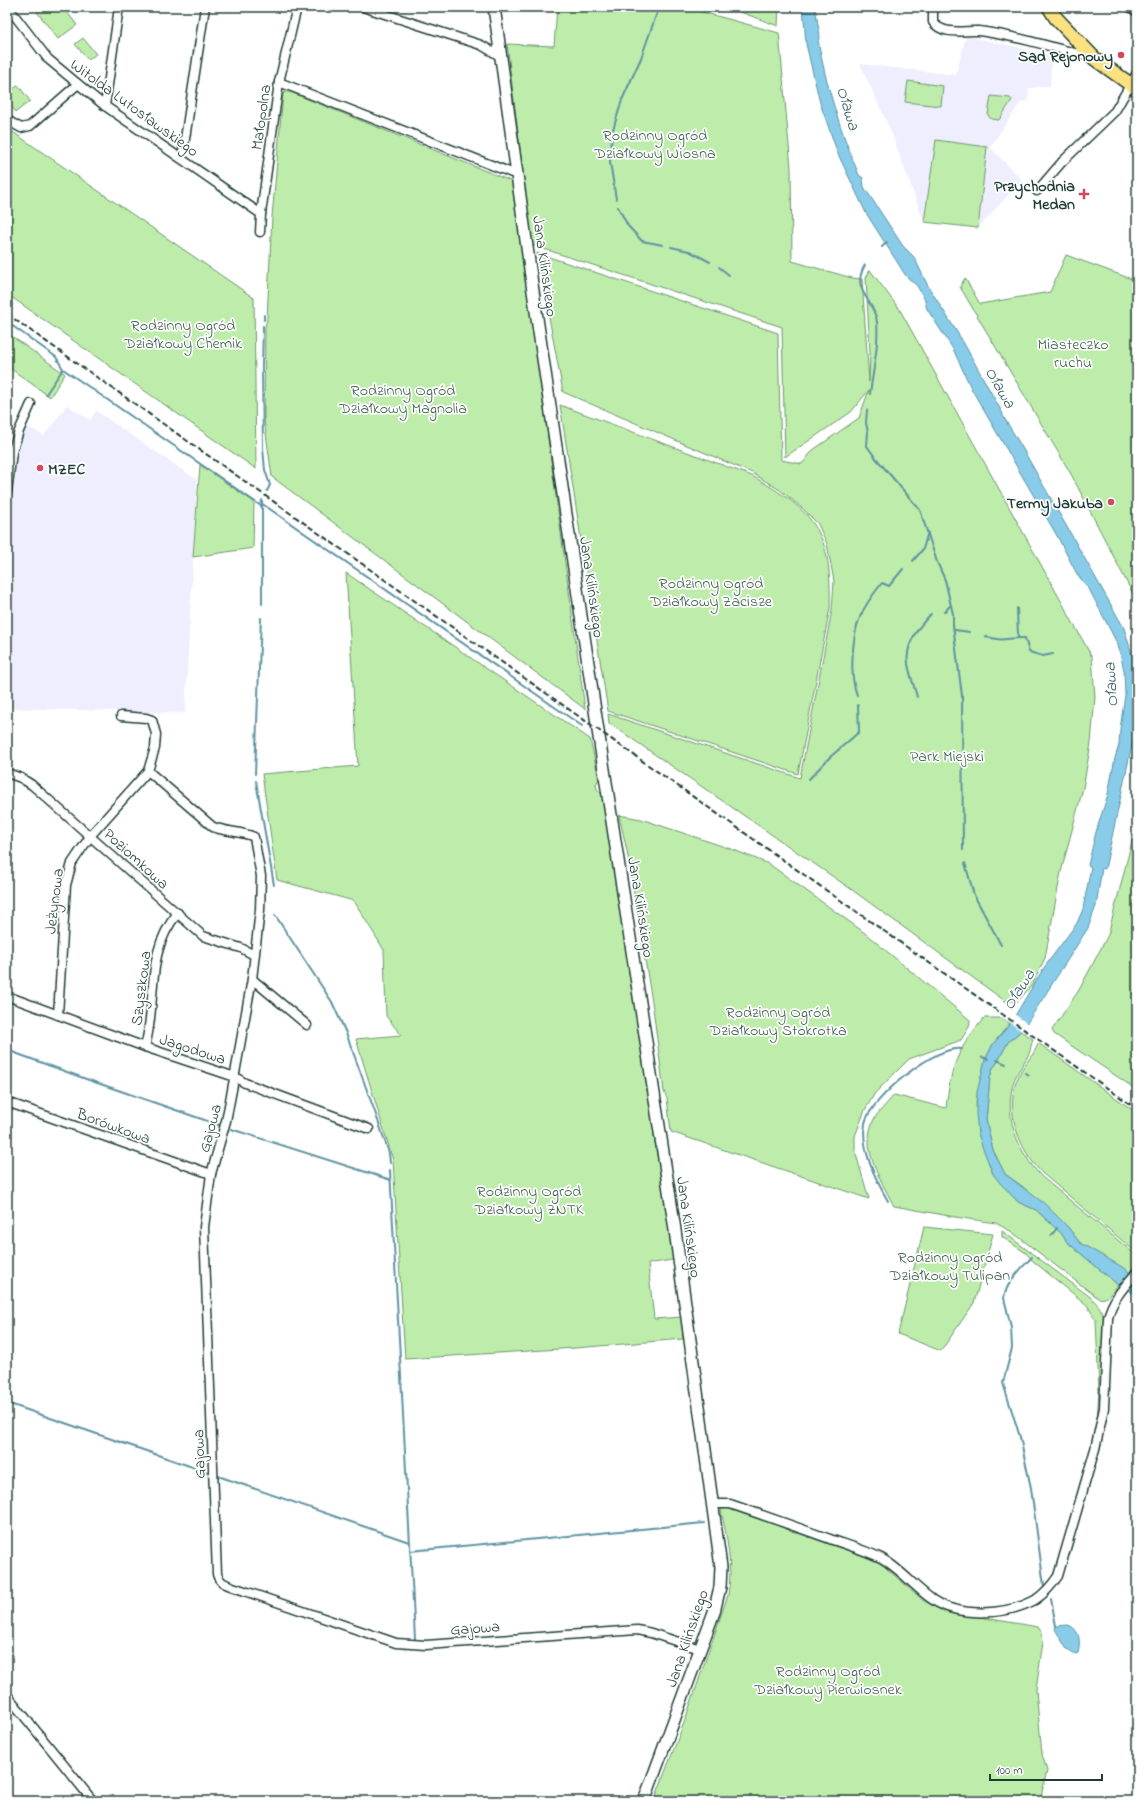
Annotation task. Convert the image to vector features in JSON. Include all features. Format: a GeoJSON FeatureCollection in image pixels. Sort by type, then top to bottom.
{"type":"FeatureCollection","features":[{"type":"Feature","properties":{"kind":"main road"},"geometry":{"type":"LineString","coordinates":[[1049,7],[1056,18],[1095,59],[1135,82]]}},
{"type":"Feature","properties":{"kind":"street","name":"Witolda Lutosławskiego"},"geometry":{"type":"LineString","coordinates":[[8,7],[48,59],[78,84],[105,106],[261,214]]}},
{"type":"Feature","properties":{"kind":"street"},"geometry":{"type":"LineString","coordinates":[[105,106],[119,7]]}},
{"type":"Feature","properties":{"kind":"street"},"geometry":{"type":"LineString","coordinates":[[179,158],[183,152],[205,7]]}},
{"type":"Feature","properties":{"kind":"street","name":"Małopolna"},"geometry":{"type":"LineString","coordinates":[[260,232],[261,214],[279,82],[297,7]]}},
{"type":"Feature","properties":{"kind":"street"},"geometry":{"type":"LineString","coordinates":[[363,7],[499,50]]}},
{"type":"Feature","properties":{"kind":"street","name":"Jana Kilińskiego"},"geometry":{"type":"LineString","coordinates":[[494,7],[597,724],[674,1222],[719,1551],[721,1580],[714,1612],[644,1801]]}},
{"type":"Feature","properties":{"kind":"street"},"geometry":{"type":"LineString","coordinates":[[933,7],[933,22],[940,29],[955,31],[967,30],[994,34],[1065,50],[1095,59]]}},
{"type":"Feature","properties":{"kind":"street"},"geometry":{"type":"LineString","coordinates":[[1130,7],[1137,12]]}},
{"type":"Feature","properties":{"kind":"street"},"geometry":{"type":"LineString","coordinates":[[279,82],[517,175]]}},
{"type":"Feature","properties":{"kind":"street"},"geometry":{"type":"LineString","coordinates":[[1037,191],[1062,162],[1115,111],[1135,82]]}},
{"type":"Feature","properties":{"kind":"street"},"geometry":{"type":"LineString","coordinates":[[7,120],[21,128],[30,126],[78,84]]}},
{"type":"Feature","properties":{"kind":"street"},"geometry":{"type":"LineString","coordinates":[[7,492],[12,452],[19,431],[31,404]]}},
{"type":"Feature","properties":{"kind":"street","name":"Jeżynowa"},"geometry":{"type":"LineString","coordinates":[[58,1015],[66,885],[72,863],[90,835],[148,771],[155,748],[156,734],[152,720],[146,718],[121,716]]}},
{"type":"Feature","properties":{"kind":"street","name":"Gajowa"},"geometry":{"type":"LineString","coordinates":[[148,771],[213,827],[224,831],[249,834],[254,837],[261,876],[260,910],[252,979],[235,1077],[226,1121],[211,1174],[206,1206],[204,1244],[217,1574],[219,1579],[223,1583],[236,1588],[363,1632],[406,1644],[426,1645],[637,1630],[700,1649]]}},
{"type":"Feature","properties":{"kind":"street","name":"Poziomkowa"},"geometry":{"type":"LineString","coordinates":[[7,773],[21,778],[32,785],[203,936],[241,948],[254,955]]}},
{"type":"Feature","properties":{"kind":"street","name":"Szyszkowa"},"geometry":{"type":"LineString","coordinates":[[145,1047],[150,1028],[155,958],[169,923],[178,913]]}},
{"type":"Feature","properties":{"kind":"street"},"geometry":{"type":"LineString","coordinates":[[252,979],[307,1025]]}},
{"type":"Feature","properties":{"kind":"street","name":"Jagodowa"},"geometry":{"type":"LineString","coordinates":[[7,996],[145,1047],[235,1077],[245,1083],[369,1129]]}},
{"type":"Feature","properties":{"kind":"street","name":"Borówkowa"},"geometry":{"type":"LineString","coordinates":[[7,1102],[211,1174]]}},
{"type":"Feature","properties":{"kind":"street"},"geometry":{"type":"LineString","coordinates":[[713,1504],[730,1504],[881,1558],[924,1594],[940,1604],[956,1610],[978,1613],[1005,1609],[1035,1600],[1058,1576],[1094,1449],[1104,1408],[1108,1318],[1110,1307],[1116,1296],[1137,1272]]}},
{"type":"Feature","properties":{"kind":"street"},"geometry":{"type":"LineString","coordinates":[[7,1695],[93,1801]]}},
{"type":"Feature","properties":{"kind":"shaded area"},"geometry":{"type":"Polygon","coordinates":[[[966,36],[1052,55],[1050,86],[1030,88],[1028,90],[1028,101],[1021,102],[990,147],[1022,180],[978,228],[924,222],[890,129],[860,64],[956,75],[966,36]]]}},
{"type":"Feature","properties":{"kind":"shaded area"},"geometry":{"type":"Polygon","coordinates":[[[67,405],[90,420],[96,411],[197,480],[185,713],[7,708],[7,530],[13,456],[25,425],[44,436],[67,405]]]}},
{"type":"Feature","properties":{"kind":"green space"},"geometry":{"type":"Polygon","coordinates":[[[43,7],[63,7],[77,25],[58,39],[37,12],[43,7]]]}},
{"type":"Feature","properties":{"kind":"green space","name":"Park Miejski"},"geometry":{"type":"Polygon","coordinates":[[[557,7],[684,7],[779,33],[791,168],[792,261],[852,278],[862,279],[869,382],[870,353],[866,278],[870,270],[900,310],[1092,657],[1095,697],[1091,743],[1083,788],[1061,872],[1045,958],[1032,985],[1018,1001],[1005,1001],[848,887],[609,723],[608,714],[800,778],[832,610],[834,581],[827,544],[818,524],[801,507],[780,490],[752,473],[563,392],[537,253],[778,333],[781,460],[802,464],[813,450],[859,418],[869,390],[851,412],[785,457],[782,327],[532,245],[507,44],[554,46],[557,7]]]}},
{"type":"Feature","properties":{"kind":"green space"},"geometry":{"type":"Polygon","coordinates":[[[727,7],[779,7],[778,26],[727,7]]]}},
{"type":"Feature","properties":{"kind":"green space"},"geometry":{"type":"Polygon","coordinates":[[[83,38],[96,54],[88,60],[75,44],[83,38]]]}},
{"type":"Feature","properties":{"kind":"green space"},"geometry":{"type":"Polygon","coordinates":[[[908,81],[943,86],[941,106],[905,102],[908,81]]]}},
{"type":"Feature","properties":{"kind":"green space"},"geometry":{"type":"Polygon","coordinates":[[[18,85],[30,101],[16,112],[7,101],[7,94],[18,85]]]}},
{"type":"Feature","properties":{"kind":"green space","name":"Rodzinny Ogród Działkowy Magnolia"},"geometry":{"type":"Polygon","coordinates":[[[285,92],[290,92],[513,182],[585,709],[272,477],[264,419],[265,327],[267,319],[272,217],[283,94],[285,92]]]}},
{"type":"Feature","properties":{"kind":"green space"},"geometry":{"type":"Polygon","coordinates":[[[991,96],[1010,98],[1012,100],[999,120],[991,119],[988,115],[991,96]]]}},
{"type":"Feature","properties":{"kind":"green space","name":"Rodzinny Ogród Działkowy Chemik"},"geometry":{"type":"Polygon","coordinates":[[[7,128],[254,298],[256,469],[7,294],[7,128]]]}},
{"type":"Feature","properties":{"kind":"green space"},"geometry":{"type":"Polygon","coordinates":[[[936,140],[987,147],[978,228],[924,222],[936,140]]]}},
{"type":"Feature","properties":{"kind":"green space","name":"Miasteczko ruchu"},"geometry":{"type":"Polygon","coordinates":[[[1066,255],[1137,281],[1137,602],[1071,474],[960,287],[965,278],[980,304],[1050,292],[1066,255]]]}},
{"type":"Feature","properties":{"kind":"green space"},"geometry":{"type":"Polygon","coordinates":[[[7,333],[65,374],[50,397],[7,366],[7,333]]]}},
{"type":"Feature","properties":{"kind":"green space","name":"Rodzinny Ogród Działkowy Zacisze"},"geometry":{"type":"Polygon","coordinates":[[[560,405],[752,476],[791,501],[816,527],[823,543],[828,561],[830,608],[798,774],[608,711],[560,405]]]}},
{"type":"Feature","properties":{"kind":"green space"},"geometry":{"type":"Polygon","coordinates":[[[200,465],[254,502],[253,548],[193,557],[200,465]]]}},
{"type":"Feature","properties":{"kind":"green space","name":"Rodzinny Ogród Działkowy ZNTK"},"geometry":{"type":"Polygon","coordinates":[[[346,573],[590,739],[599,779],[596,784],[597,789],[603,795],[655,1120],[654,1136],[674,1255],[672,1260],[648,1264],[654,1319],[682,1317],[683,1339],[575,1348],[405,1359],[393,1160],[356,1039],[401,1035],[386,1016],[384,950],[354,901],[277,880],[262,774],[358,766],[346,573]]]}},
{"type":"Feature","properties":{"kind":"green space","name":"Rodzinny Ogród Działkowy Stokrotka"},"geometry":{"type":"Polygon","coordinates":[[[619,815],[641,819],[734,850],[769,864],[861,930],[970,1020],[969,1027],[961,1040],[909,1059],[875,1093],[865,1110],[855,1136],[855,1151],[869,1199],[671,1132],[653,1008],[627,851],[619,815]]]}},
{"type":"Feature","properties":{"kind":"green space"},"geometry":{"type":"Polygon","coordinates":[[[1137,821],[1137,1090],[1054,1034],[1052,1030],[1079,990],[1108,935],[1137,821]]]}},
{"type":"Feature","properties":{"kind":"green space"},"geometry":{"type":"Polygon","coordinates":[[[984,1018],[1000,1018],[1010,1023],[993,1044],[985,1060],[976,1101],[978,1133],[993,1174],[1018,1202],[1036,1210],[1061,1233],[1067,1242],[1118,1285],[1107,1297],[1101,1299],[1098,1298],[1012,1232],[996,1223],[894,1206],[878,1175],[870,1153],[869,1142],[870,1130],[878,1113],[894,1095],[946,1108],[950,1081],[961,1049],[984,1018]]]}},
{"type":"Feature","properties":{"kind":"green space"},"geometry":{"type":"Polygon","coordinates":[[[1021,1031],[1033,1039],[1029,1054],[1015,1078],[1011,1092],[1011,1118],[1019,1144],[1025,1156],[1042,1177],[1137,1256],[1137,1264],[1129,1272],[1080,1243],[1067,1226],[1022,1186],[1005,1174],[993,1150],[986,1120],[990,1077],[993,1068],[1008,1042],[1021,1031]]]}},
{"type":"Feature","properties":{"kind":"green space"},"geometry":{"type":"Polygon","coordinates":[[[1038,1043],[1137,1113],[1137,1253],[1043,1174],[1026,1153],[1016,1128],[1012,1101],[1014,1088],[1019,1075],[1038,1043]]]}},
{"type":"Feature","properties":{"kind":"green space","name":"Rodzinny Ogród Działkowy Tulipan"},"geometry":{"type":"Polygon","coordinates":[[[924,1227],[993,1234],[974,1303],[941,1351],[898,1334],[924,1227]]]}},
{"type":"Feature","properties":{"kind":"green space"},"geometry":{"type":"Polygon","coordinates":[[[1002,1231],[1089,1296],[1100,1308],[1103,1315],[1104,1324],[1101,1407],[1097,1421],[1099,1391],[1096,1320],[1087,1305],[1033,1261],[1026,1253],[1002,1237],[1002,1231]]]}},
{"type":"Feature","properties":{"kind":"green space","name":"Rodzinny Ogród Działkowy Pierwiosnek"},"geometry":{"type":"Polygon","coordinates":[[[725,1507],[878,1561],[924,1601],[944,1611],[1038,1627],[1042,1633],[1043,1642],[1036,1690],[1042,1754],[1047,1771],[1040,1801],[654,1801],[685,1720],[728,1595],[730,1563],[721,1510],[725,1507]]]}},
{"type":"Feature","properties":{"kind":"water"},"geometry":{"type":"Polygon","coordinates":[[[803,7],[815,7],[820,36],[818,40],[821,57],[830,92],[852,159],[859,175],[863,178],[864,187],[903,246],[914,257],[928,286],[962,340],[1003,416],[1124,628],[1135,664],[1137,712],[1135,731],[1105,869],[1102,868],[1096,906],[1088,928],[1029,1020],[1021,1031],[1008,1042],[993,1068],[990,1077],[986,1120],[993,1150],[1005,1174],[1045,1204],[1067,1226],[1080,1243],[1126,1269],[1137,1282],[1137,1295],[1118,1285],[1067,1242],[1061,1233],[1036,1210],[1018,1202],[1000,1183],[993,1174],[982,1146],[978,1133],[976,1114],[977,1092],[985,1060],[993,1044],[1010,1024],[1043,969],[1077,923],[1083,909],[1091,867],[1088,865],[1096,832],[1108,794],[1119,745],[1125,695],[1124,670],[1118,645],[1089,589],[1077,574],[1056,534],[972,390],[953,349],[927,309],[924,298],[917,286],[906,276],[866,213],[838,154],[820,103],[806,44],[803,7]]]}},
{"type":"Feature","properties":{"kind":"water"},"geometry":{"type":"Polygon","coordinates":[[[1068,1625],[1075,1630],[1079,1636],[1079,1649],[1078,1653],[1075,1654],[1066,1648],[1055,1629],[1056,1626],[1068,1625]]]}},
{"type":"Feature","properties":{"kind":"pier"},"geometry":{"type":"Polygon","coordinates":[[[1014,1014],[1028,1024],[1023,1032],[1009,1022],[1014,1014]]]}},
{"type":"Feature","properties":{"kind":"waterway"},"geometry":{"type":"LineString","coordinates":[[616,199],[610,162],[612,133],[622,100],[641,58],[659,7]]}},
{"type":"Feature","properties":{"kind":"waterway"},"geometry":{"type":"LineString","coordinates":[[618,207],[628,226],[642,241],[663,245]]}},
{"type":"Feature","properties":{"kind":"waterway"},"geometry":{"type":"LineString","coordinates":[[882,247],[887,242]]}},
{"type":"Feature","properties":{"kind":"waterway"},"geometry":{"type":"LineString","coordinates":[[671,247],[689,251],[710,262]]}},
{"type":"Feature","properties":{"kind":"waterway"},"geometry":{"type":"LineString","coordinates":[[865,265],[861,274],[861,288],[872,307],[877,322],[876,349],[870,394]]}},
{"type":"Feature","properties":{"kind":"waterway"},"geometry":{"type":"LineString","coordinates":[[719,267],[729,275]]}},
{"type":"Feature","properties":{"kind":"waterway"},"geometry":{"type":"LineString","coordinates":[[264,315],[264,320]]}},
{"type":"Feature","properties":{"kind":"waterway"},"geometry":{"type":"LineString","coordinates":[[7,322],[56,357],[63,369],[261,506]]}},
{"type":"Feature","properties":{"kind":"waterway"},"geometry":{"type":"LineString","coordinates":[[263,326],[263,448],[265,470],[270,485],[267,491]]}},
{"type":"Feature","properties":{"kind":"waterway"},"geometry":{"type":"LineString","coordinates":[[46,394],[63,369]]}},
{"type":"Feature","properties":{"kind":"waterway"},"geometry":{"type":"LineString","coordinates":[[867,410],[867,446],[920,510],[937,562],[945,580],[953,614],[953,625],[962,696],[963,850]]}},
{"type":"Feature","properties":{"kind":"waterway"},"geometry":{"type":"LineString","coordinates":[[262,500],[262,604]]}},
{"type":"Feature","properties":{"kind":"waterway"},"geometry":{"type":"LineString","coordinates":[[261,503],[582,726]]}},
{"type":"Feature","properties":{"kind":"waterway"},"geometry":{"type":"LineString","coordinates":[[913,561],[923,549],[928,532]]}},
{"type":"Feature","properties":{"kind":"waterway"},"geometry":{"type":"LineString","coordinates":[[857,695],[852,667],[853,645],[857,625],[867,604],[882,583],[889,586],[903,569]]}},
{"type":"Feature","properties":{"kind":"waterway"},"geometry":{"type":"LineString","coordinates":[[944,612],[951,605]]}},
{"type":"Feature","properties":{"kind":"waterway"},"geometry":{"type":"LineString","coordinates":[[1017,608],[1018,637]]}},
{"type":"Feature","properties":{"kind":"waterway"},"geometry":{"type":"LineString","coordinates":[[917,697],[908,664],[909,650],[914,636],[931,614]]}},
{"type":"Feature","properties":{"kind":"waterway"},"geometry":{"type":"LineString","coordinates":[[255,774],[261,618]]}},
{"type":"Feature","properties":{"kind":"waterway"},"geometry":{"type":"LineString","coordinates":[[955,630],[969,632]]}},
{"type":"Feature","properties":{"kind":"waterway"},"geometry":{"type":"LineString","coordinates":[[985,636],[996,639],[1025,638],[1029,652],[1043,656],[1053,654]]}},
{"type":"Feature","properties":{"kind":"waterway"},"geometry":{"type":"LineString","coordinates":[[809,779],[829,758],[859,732],[858,705]]}},
{"type":"Feature","properties":{"kind":"waterway"},"geometry":{"type":"LineString","coordinates":[[256,781],[274,885]]}},
{"type":"Feature","properties":{"kind":"waterway"},"geometry":{"type":"LineString","coordinates":[[965,863],[974,895],[1001,945]]}},
{"type":"Feature","properties":{"kind":"waterway"},"geometry":{"type":"LineString","coordinates":[[275,915],[332,1002],[346,1033],[375,1112],[389,1153],[390,1163]]}},
{"type":"Feature","properties":{"kind":"waterway"},"geometry":{"type":"LineString","coordinates":[[888,1201],[874,1174],[867,1154],[864,1133],[865,1123],[870,1112],[891,1087],[921,1064],[937,1055],[951,1050],[962,1049]]}},
{"type":"Feature","properties":{"kind":"waterway"},"geometry":{"type":"LineString","coordinates":[[7,1050],[219,1125]]}},
{"type":"Feature","properties":{"kind":"waterway"},"geometry":{"type":"LineString","coordinates":[[982,1057],[988,1059]]}},
{"type":"Feature","properties":{"kind":"waterway"},"geometry":{"type":"LineString","coordinates":[[997,1060],[1006,1064]]}},
{"type":"Feature","properties":{"kind":"waterway"},"geometry":{"type":"LineString","coordinates":[[1025,1073],[1029,1075]]}},
{"type":"Feature","properties":{"kind":"waterway"},"geometry":{"type":"LineString","coordinates":[[231,1129],[391,1180]]}},
{"type":"Feature","properties":{"kind":"waterway"},"geometry":{"type":"LineString","coordinates":[[390,1170],[415,1639]]}},
{"type":"Feature","properties":{"kind":"waterway"},"geometry":{"type":"LineString","coordinates":[[1051,1236],[1057,1228]]}},
{"type":"Feature","properties":{"kind":"waterway"},"geometry":{"type":"LineString","coordinates":[[1032,1257],[1011,1281],[1005,1292],[1004,1298],[1011,1327],[1012,1348],[1003,1383],[1020,1437],[1031,1488],[1044,1586]]}},
{"type":"Feature","properties":{"kind":"waterway"},"geometry":{"type":"LineString","coordinates":[[7,1403],[207,1472]]}},
{"type":"Feature","properties":{"kind":"waterway"},"geometry":{"type":"LineString","coordinates":[[218,1476],[409,1542]]}},
{"type":"Feature","properties":{"kind":"waterway"},"geometry":{"type":"LineString","coordinates":[[410,1551],[704,1523]]}},
{"type":"Feature","properties":{"kind":"waterway"},"geometry":{"type":"LineString","coordinates":[[1051,1599],[1056,1626]]}},
{"type":"Feature","properties":{"kind":"railway"},"geometry":{"type":"LineString","coordinates":[[7,314],[1137,1109]]}},
{"type":"Feature","properties":{"kind":"place","name":"Sąd Rejonowy"},"geometry":{"type":"Point","coordinates":[1121,55]}},
{"type":"Feature","properties":{"kind":"place","name":"Przychodnia Medan"},"geometry":{"type":"Point","coordinates":[1084,194]}},
{"type":"Feature","properties":{"kind":"place","name":"MZEC"},"geometry":{"type":"Point","coordinates":[40,468]}},
{"type":"Feature","properties":{"kind":"place","name":"Termy Jakuba"},"geometry":{"type":"Point","coordinates":[1111,502]}},
{"type":"Feature","properties":{"kind":"water label","name":"Oława"},"geometry":{"type":"Point","coordinates":[849,108]}},
{"type":"Feature","properties":{"kind":"water label","name":"Oława"},"geometry":{"type":"Point","coordinates":[1001,387]}},
{"type":"Feature","properties":{"kind":"water label","name":"Oława"},"geometry":{"type":"Point","coordinates":[1110,685]}},
{"type":"Feature","properties":{"kind":"water label","name":"Oława"},"geometry":{"type":"Point","coordinates":[1018,989]}},
{"type":"Feature","properties":{"kind":"park label","name":"Rodzinny Ogród Działkowy Wiosna"},"geometry":{"type":"Point","coordinates":[655,143]}}]}
